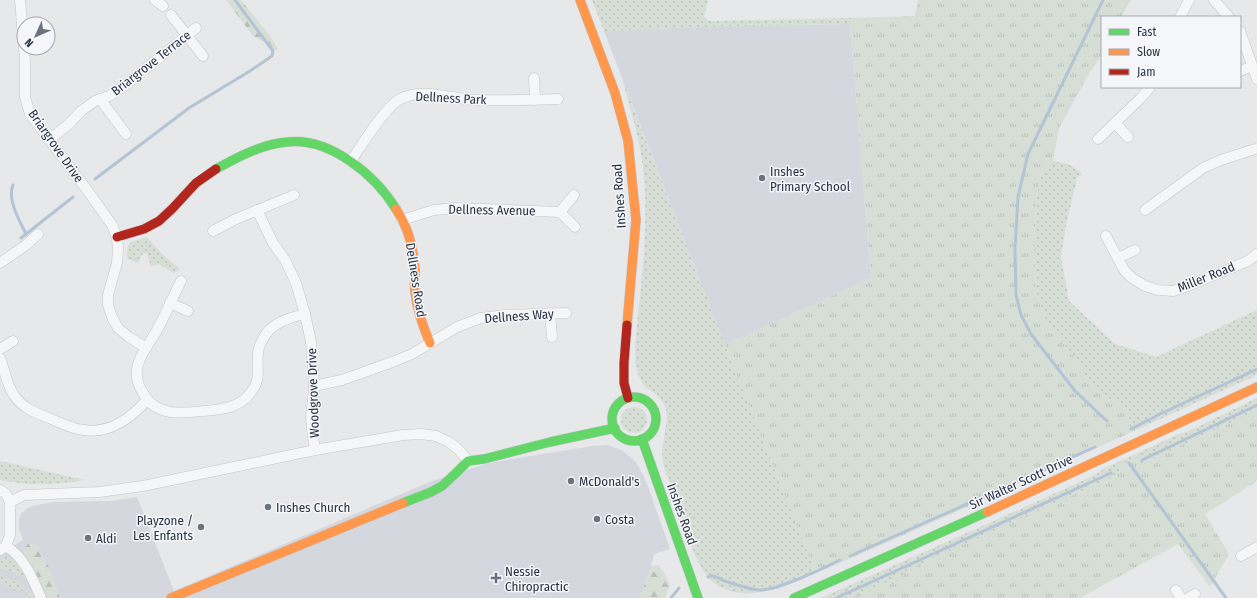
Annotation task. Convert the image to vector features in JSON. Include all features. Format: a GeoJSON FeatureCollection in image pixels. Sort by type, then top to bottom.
{"type":"FeatureCollection","features":[{"type":"Feature","properties":{"kind":"street","name":"Briargrove Drive"},"geometry":{"type":"LineString","coordinates":[[20,0],[25,61],[25,97],[30,114],[112,225],[117,237]]}},
{"type":"Feature","properties":{"kind":"street"},"geometry":{"type":"LineString","coordinates":[[155,0],[163,6]]}},
{"type":"Feature","properties":{"kind":"street","name":"Inshes Road"},"geometry":{"type":"LineString","coordinates":[[580,0],[615,93],[628,141],[636,220],[624,363],[624,383],[628,398]]}},
{"type":"Feature","properties":{"kind":"street"},"geometry":{"type":"LineString","coordinates":[[1181,16],[1189,0]]}},
{"type":"Feature","properties":{"kind":"street"},"geometry":{"type":"LineString","coordinates":[[1214,0],[1228,16]]}},
{"type":"Feature","properties":{"kind":"street"},"geometry":{"type":"LineString","coordinates":[[171,15],[203,56]]}},
{"type":"Feature","properties":{"kind":"street","name":"Briargrove Terrace"},"geometry":{"type":"LineString","coordinates":[[50,140],[69,124],[81,111],[95,101],[109,96],[128,83],[196,28]]}},
{"type":"Feature","properties":{"kind":"street"},"geometry":{"type":"LineString","coordinates":[[1241,34],[1257,79]]}},
{"type":"Feature","properties":{"kind":"street"},"geometry":{"type":"LineString","coordinates":[[1241,71],[1252,66]]}},
{"type":"Feature","properties":{"kind":"street"},"geometry":{"type":"LineString","coordinates":[[534,78],[535,100]]}},
{"type":"Feature","properties":{"kind":"street"},"geometry":{"type":"LineString","coordinates":[[1098,139],[1141,98],[1149,88]]}},
{"type":"Feature","properties":{"kind":"street","name":"Dellness Park"},"geometry":{"type":"LineString","coordinates":[[351,162],[391,106],[400,99],[413,94],[427,94],[474,100],[558,99]]}},
{"type":"Feature","properties":{"kind":"street"},"geometry":{"type":"LineString","coordinates":[[100,99],[126,134]]}},
{"type":"Feature","properties":{"kind":"street"},"geometry":{"type":"LineString","coordinates":[[1115,123],[1128,137]]}},
{"type":"Feature","properties":{"kind":"street","name":"Dellness Road"},"geometry":{"type":"LineString","coordinates":[[117,237],[146,229],[160,220],[175,207],[191,188],[207,174],[230,161],[263,148],[285,142],[296,141],[313,143],[333,151],[369,174],[392,201],[409,237],[414,257],[417,309],[430,343]]}},
{"type":"Feature","properties":{"kind":"street"},"geometry":{"type":"LineString","coordinates":[[1145,210],[1203,168],[1221,160],[1257,149]]}},
{"type":"Feature","properties":{"kind":"street"},"geometry":{"type":"LineString","coordinates":[[213,231],[236,219],[294,195]]}},
{"type":"Feature","properties":{"kind":"street"},"geometry":{"type":"LineString","coordinates":[[574,195],[560,212],[576,227]]}},
{"type":"Feature","properties":{"kind":"street","name":"Dellness Avenue"},"geometry":{"type":"LineString","coordinates":[[402,220],[434,210],[454,208],[560,212]]}},
{"type":"Feature","properties":{"kind":"street","name":"Woodgrove Drive"},"geometry":{"type":"LineString","coordinates":[[257,210],[272,243],[285,260],[296,283],[305,314],[311,342],[314,386],[311,416],[315,450]]}},
{"type":"Feature","properties":{"kind":"street"},"geometry":{"type":"LineString","coordinates":[[0,263],[38,234]]}},
{"type":"Feature","properties":{"kind":"street","name":"Miller Road"},"geometry":{"type":"LineString","coordinates":[[1106,236],[1124,270],[1145,286],[1158,290],[1173,291],[1188,286],[1248,261],[1257,254]]}},
{"type":"Feature","properties":{"kind":"street"},"geometry":{"type":"LineString","coordinates":[[117,237],[117,263],[108,295],[108,306],[118,328],[146,348]]}},
{"type":"Feature","properties":{"kind":"street"},"geometry":{"type":"LineString","coordinates":[[1118,258],[1135,250]]}},
{"type":"Feature","properties":{"kind":"street"},"geometry":{"type":"LineString","coordinates":[[181,281],[140,359],[137,372],[139,388],[147,400],[159,409],[171,413],[230,407],[245,400],[254,389],[259,376],[258,353],[260,344],[266,332],[276,323],[305,314]]}},
{"type":"Feature","properties":{"kind":"street"},"geometry":{"type":"LineString","coordinates":[[170,303],[188,311]]}},
{"type":"Feature","properties":{"kind":"street","name":"Dellness Way"},"geometry":{"type":"LineString","coordinates":[[430,343],[457,327],[481,318],[506,314],[566,313]]}},
{"type":"Feature","properties":{"kind":"street"},"geometry":{"type":"LineString","coordinates":[[550,314],[552,337]]}},
{"type":"Feature","properties":{"kind":"street"},"geometry":{"type":"LineString","coordinates":[[0,349],[13,341]]}},
{"type":"Feature","properties":{"kind":"street"},"geometry":{"type":"LineString","coordinates":[[314,386],[342,380],[394,361],[412,354],[430,343]]}},
{"type":"Feature","properties":{"kind":"street"},"geometry":{"type":"LineString","coordinates":[[0,358],[7,383],[14,396],[22,405],[34,412],[72,427],[84,430],[101,430],[115,425],[128,419],[147,400]]}},
{"type":"Feature","properties":{"kind":"street","name":"Sir Walter Scott Drive"},"geometry":{"type":"LineString","coordinates":[[794,598],[902,551],[1257,386]]}},
{"type":"Feature","properties":{"kind":"street"},"geometry":{"type":"LineString","coordinates":[[636,397],[643,398],[654,408],[656,423],[653,430],[642,439],[636,441],[623,438],[615,428],[613,422],[614,410],[622,400],[636,397]]}},
{"type":"Feature","properties":{"kind":"street"},"geometry":{"type":"LineString","coordinates":[[171,598],[431,492],[447,482],[468,462],[484,460],[550,442],[615,428]]}},
{"type":"Feature","properties":{"kind":"street"},"geometry":{"type":"LineString","coordinates":[[10,502],[24,495],[98,492],[143,486],[315,450],[403,435],[421,434],[436,436],[449,442],[460,450],[468,462]]}},
{"type":"Feature","properties":{"kind":"street","name":"Inshes Road"},"geometry":{"type":"LineString","coordinates":[[642,439],[698,598]]}},
{"type":"Feature","properties":{"kind":"street"},"geometry":{"type":"LineString","coordinates":[[0,490],[6,494],[10,502],[10,535],[3,548],[15,551],[21,558],[41,598]]}},
{"type":"Feature","properties":{"kind":"street"},"geometry":{"type":"LineString","coordinates":[[1241,556],[1257,547]]}},
{"type":"Feature","properties":{"kind":"shaded area","name":"Inshes Primary School"},"geometry":{"type":"Polygon","coordinates":[[[850,24],[871,278],[725,345],[604,31],[701,27],[850,24]]]}},
{"type":"Feature","properties":{"kind":"shaded area"},"geometry":{"type":"Polygon","coordinates":[[[608,445],[623,451],[636,462],[646,481],[670,549],[654,554],[640,598],[0,598],[0,554],[23,540],[19,529],[19,519],[21,514],[26,509],[32,506],[53,502],[111,501],[137,497],[174,591],[432,481],[489,463],[592,446],[608,445]]]}},
{"type":"Feature","properties":{"kind":"green space"},"geometry":{"type":"Polygon","coordinates":[[[226,0],[241,0],[268,33],[278,49],[273,51],[266,43],[253,36],[226,0]]]}},
{"type":"Feature","properties":{"kind":"green space"},"geometry":{"type":"Polygon","coordinates":[[[592,0],[708,0],[704,17],[709,21],[853,18],[850,24],[701,27],[604,31],[592,0]]]}},
{"type":"Feature","properties":{"kind":"green space"},"geometry":{"type":"Polygon","coordinates":[[[918,0],[1131,0],[1122,16],[1101,16],[1101,55],[1059,128],[1053,161],[1042,172],[1036,198],[1034,251],[1036,295],[1048,325],[1072,354],[1097,393],[1123,405],[1134,431],[936,521],[816,573],[725,345],[871,278],[850,24],[853,18],[915,16],[918,0]]]}},
{"type":"Feature","properties":{"kind":"green space"},"geometry":{"type":"Polygon","coordinates":[[[622,79],[725,345],[816,573],[777,588],[760,592],[736,592],[716,584],[706,575],[692,549],[663,463],[662,451],[667,419],[666,409],[656,394],[645,387],[638,374],[635,363],[645,236],[645,191],[640,146],[622,79]]]}},
{"type":"Feature","properties":{"kind":"green space"},"geometry":{"type":"Polygon","coordinates":[[[1053,161],[1068,164],[1082,173],[1077,178],[1066,225],[1061,257],[1069,301],[1115,344],[1156,357],[1257,310],[1257,375],[1134,431],[1123,405],[1097,393],[1072,354],[1048,325],[1036,295],[1034,251],[1036,198],[1042,172],[1053,161]]]}},
{"type":"Feature","properties":{"kind":"green space"},"geometry":{"type":"Polygon","coordinates":[[[147,237],[163,255],[180,269],[174,273],[159,264],[151,266],[147,253],[143,253],[138,263],[127,258],[129,244],[147,237]]]}},
{"type":"Feature","properties":{"kind":"green space"},"geometry":{"type":"Polygon","coordinates":[[[1257,398],[1257,411],[1141,464],[1123,463],[1117,475],[904,572],[905,575],[849,598],[821,598],[1093,476],[1105,468],[1191,430],[1257,398]]]}},
{"type":"Feature","properties":{"kind":"green space"},"geometry":{"type":"Polygon","coordinates":[[[634,407],[643,411],[647,420],[643,429],[634,433],[625,429],[621,420],[625,411],[634,407]]]}},
{"type":"Feature","properties":{"kind":"green space"},"geometry":{"type":"Polygon","coordinates":[[[1257,411],[1257,481],[1205,514],[1229,554],[1210,587],[1178,544],[1080,598],[849,598],[904,575],[903,572],[1117,475],[1123,463],[1138,457],[1141,464],[1257,411]]]}},
{"type":"Feature","properties":{"kind":"green space"},"geometry":{"type":"Polygon","coordinates":[[[0,461],[85,480],[42,484],[0,480],[0,461]]]}},
{"type":"Feature","properties":{"kind":"green space"},"geometry":{"type":"Polygon","coordinates":[[[29,543],[37,544],[48,565],[60,598],[42,598],[25,560],[23,549],[29,543]]]}},
{"type":"Feature","properties":{"kind":"green space"},"geometry":{"type":"Polygon","coordinates":[[[0,557],[11,558],[20,567],[26,578],[14,572],[0,569],[0,557]]]}},
{"type":"Feature","properties":{"kind":"green space"},"geometry":{"type":"Polygon","coordinates":[[[659,565],[670,584],[665,598],[640,598],[651,566],[659,565]]]}},
{"type":"Feature","properties":{"kind":"green space"},"geometry":{"type":"Polygon","coordinates":[[[0,577],[11,579],[20,583],[28,589],[34,598],[28,598],[24,589],[16,591],[11,589],[0,582],[0,577]]]}},
{"type":"Feature","properties":{"kind":"waterway"},"geometry":{"type":"LineString","coordinates":[[95,179],[189,108],[272,56],[273,51],[235,0]]}},
{"type":"Feature","properties":{"kind":"waterway"},"geometry":{"type":"LineString","coordinates":[[1103,0],[1028,154],[1018,197],[1015,249],[1016,295],[1021,315],[1031,334],[1075,391],[1107,421]]}},
{"type":"Feature","properties":{"kind":"waterway"},"geometry":{"type":"LineString","coordinates":[[13,185],[13,203],[17,216],[26,234]]}},
{"type":"Feature","properties":{"kind":"waterway"},"geometry":{"type":"LineString","coordinates":[[21,238],[73,197]]}},
{"type":"Feature","properties":{"kind":"waterway"},"geometry":{"type":"LineString","coordinates":[[1131,429],[1257,369]]}},
{"type":"Feature","properties":{"kind":"waterway"},"geometry":{"type":"LineString","coordinates":[[1142,460],[1257,405]]}},
{"type":"Feature","properties":{"kind":"waterway"},"geometry":{"type":"LineString","coordinates":[[850,556],[1095,447]]}},
{"type":"Feature","properties":{"kind":"waterway"},"geometry":{"type":"LineString","coordinates":[[1129,463],[1226,598]]}},
{"type":"Feature","properties":{"kind":"waterway"},"geometry":{"type":"LineString","coordinates":[[836,598],[1111,473]]}},
{"type":"Feature","properties":{"kind":"waterway"},"geometry":{"type":"LineString","coordinates":[[708,577],[715,576],[728,582],[751,589],[765,590],[799,579],[840,560]]}},
{"type":"Feature","properties":{"kind":"waterway"},"geometry":{"type":"LineString","coordinates":[[671,598],[679,588]]}},
{"type":"Feature","properties":{"kind":"traffic: fast"},"geometry":{"type":"LineString","coordinates":[[216,169],[268,145],[287,142],[303,142],[335,152],[350,161],[376,183],[396,209]]}},
{"type":"Feature","properties":{"kind":"traffic: fast"},"geometry":{"type":"LineString","coordinates":[[634,397],[646,401],[652,407],[656,419],[652,431],[646,437],[634,441],[622,437],[616,431],[612,419],[616,407],[622,401],[634,397]]}},
{"type":"Feature","properties":{"kind":"traffic: fast"},"geometry":{"type":"LineString","coordinates":[[403,503],[442,486],[468,461],[484,459],[550,442],[615,428]]}},
{"type":"Feature","properties":{"kind":"traffic: fast"},"geometry":{"type":"LineString","coordinates":[[642,439],[698,598]]}},
{"type":"Feature","properties":{"kind":"traffic: fast"},"geometry":{"type":"LineString","coordinates":[[794,598],[987,512]]}},
{"type":"Feature","properties":{"kind":"traffic: slow"},"geometry":{"type":"LineString","coordinates":[[580,0],[615,93],[628,141],[636,220],[627,325]]}},
{"type":"Feature","properties":{"kind":"traffic: slow"},"geometry":{"type":"LineString","coordinates":[[396,209],[404,223],[412,246],[417,305],[430,343]]}},
{"type":"Feature","properties":{"kind":"traffic: slow"},"geometry":{"type":"LineString","coordinates":[[987,512],[1257,387]]}},
{"type":"Feature","properties":{"kind":"traffic: slow"},"geometry":{"type":"LineString","coordinates":[[171,598],[403,503]]}},
{"type":"Feature","properties":{"kind":"traffic: jam"},"geometry":{"type":"LineString","coordinates":[[117,237],[144,229],[159,221],[196,183],[216,169]]}},
{"type":"Feature","properties":{"kind":"traffic: jam"},"geometry":{"type":"LineString","coordinates":[[627,325],[624,383],[628,398]]}},
{"type":"Feature","properties":{"kind":"place","name":"Inshes Primary School"},"geometry":{"type":"Point","coordinates":[762,178]}},
{"type":"Feature","properties":{"kind":"place","name":"McDonald's"},"geometry":{"type":"Point","coordinates":[571,481]}},
{"type":"Feature","properties":{"kind":"place","name":"Inshes Church"},"geometry":{"type":"Point","coordinates":[268,507]}},
{"type":"Feature","properties":{"kind":"place","name":"Costa"},"geometry":{"type":"Point","coordinates":[597,519]}},
{"type":"Feature","properties":{"kind":"place","name":"Playzone / Les Enfants"},"geometry":{"type":"Point","coordinates":[201,527]}},
{"type":"Feature","properties":{"kind":"place","name":"Aldi"},"geometry":{"type":"Point","coordinates":[88,538]}},
{"type":"Feature","properties":{"kind":"place","name":"Nessie Chiropractic"},"geometry":{"type":"Point","coordinates":[496,578]}}]}
